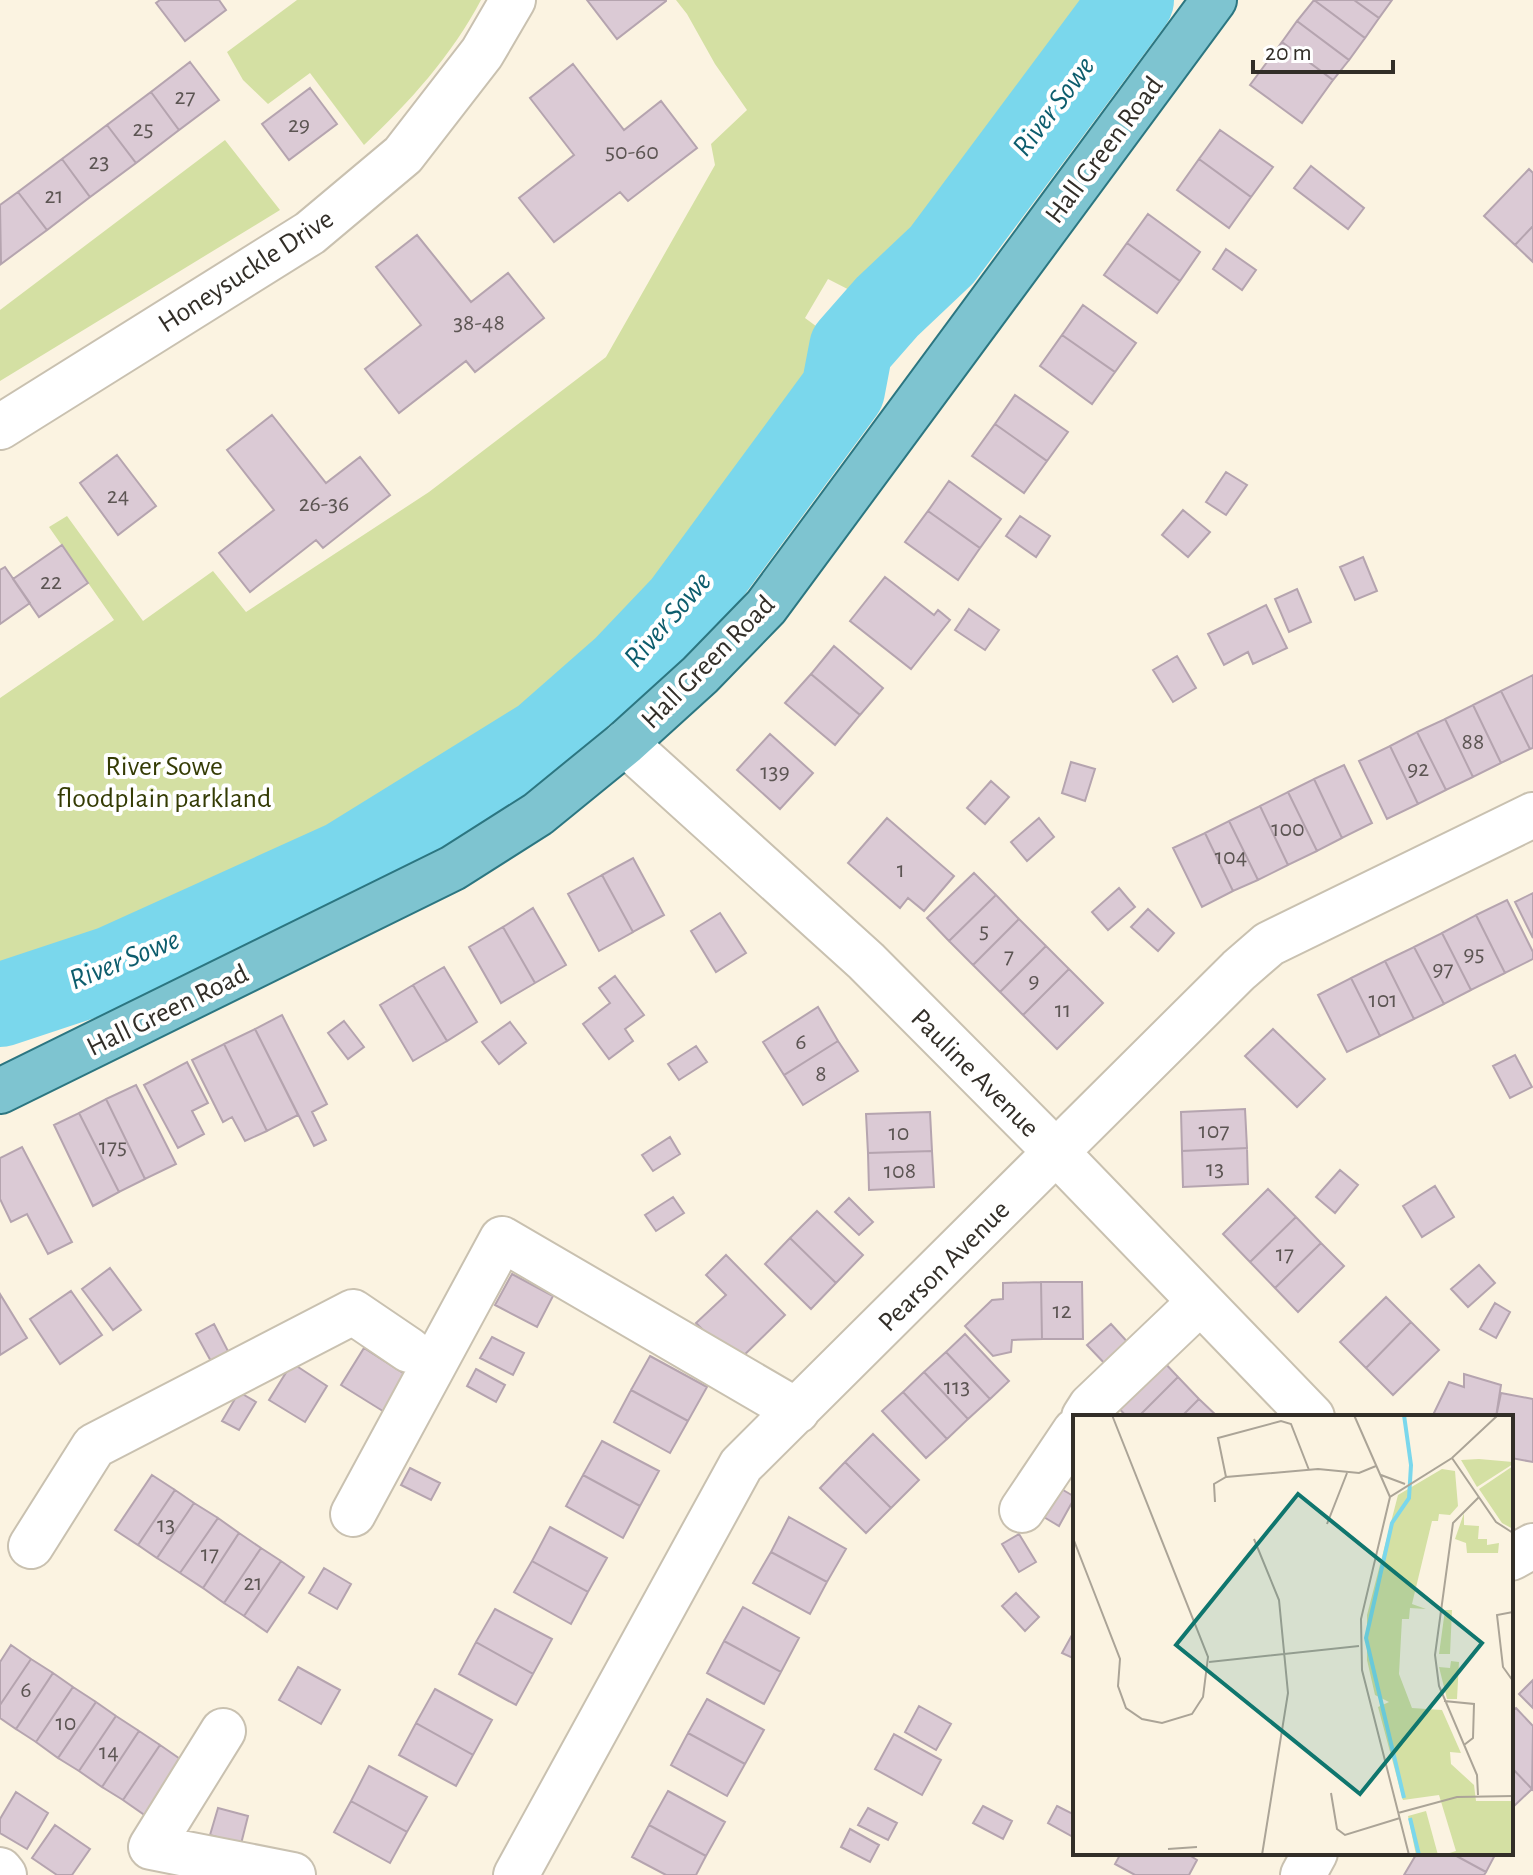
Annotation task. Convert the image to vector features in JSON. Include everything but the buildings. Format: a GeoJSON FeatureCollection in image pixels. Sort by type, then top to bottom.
{"type":"FeatureCollection","features":[{"type":"Feature","properties":{"kind":"main road","name":"Hall Green Road"},"geometry":{"type":"LineString","coordinates":[[0,1091],[453,868],[538,814],[625,743],[700,675],[766,607],[1214,0]]}},
{"type":"Feature","properties":{"kind":"street","name":"Honeysuckle Drive"},"geometry":{"type":"LineString","coordinates":[[0,427],[310,233],[403,155],[482,53],[513,0]]}},
{"type":"Feature","properties":{"kind":"street","name":"Pauline Avenue"},"geometry":{"type":"LineString","coordinates":[[625,743],[866,961],[1310,1415]]}},
{"type":"Feature","properties":{"kind":"street","name":"Pearson Avenue"},"geometry":{"type":"LineString","coordinates":[[516,1875],[741,1465],[1239,970],[1269,944],[1533,815]]}},
{"type":"Feature","properties":{"kind":"street"},"geometry":{"type":"LineString","coordinates":[[353,1514],[502,1239],[797,1411]]}},
{"type":"Feature","properties":{"kind":"street"},"geometry":{"type":"LineString","coordinates":[[1085,1415],[1200,1302]]}},
{"type":"Feature","properties":{"kind":"street"},"geometry":{"type":"LineString","coordinates":[[23,1547],[94,1446],[353,1312],[409,1350]]}},
{"type":"Feature","properties":{"kind":"street"},"geometry":{"type":"LineString","coordinates":[[1022,1510],[1073,1434]]}},
{"type":"Feature","properties":{"kind":"street"},"geometry":{"type":"LineString","coordinates":[[1513,1557],[1533,1546]]}},
{"type":"Feature","properties":{"kind":"street"},"geometry":{"type":"LineString","coordinates":[[223,1731],[151,1847],[293,1875]]}},
{"type":"Feature","properties":{"kind":"street"},"geometry":{"type":"LineString","coordinates":[[1303,1875],[1314,1855]]}},
{"type":"Feature","properties":{"kind":"street"},"geometry":{"type":"LineString","coordinates":[[0,1870],[4,1875]]}},
{"type":"Feature","properties":{"kind":"green space"},"geometry":{"type":"Polygon","coordinates":[[[297,0],[481,0],[457,40],[428,77],[364,145],[310,73],[268,104],[243,80],[227,52],[297,0]]]}},
{"type":"Feature","properties":{"kind":"green space","name":"River Sowe floodplain parkland"},"geometry":{"type":"Polygon","coordinates":[[[676,0],[1144,0],[908,320],[828,279],[805,318],[862,360],[852,396],[678,624],[585,723],[400,844],[0,1036],[0,698],[114,620],[49,527],[67,516],[143,621],[213,571],[246,612],[429,492],[606,357],[715,165],[711,144],[747,110],[676,0]]]}},
{"type":"Feature","properties":{"kind":"green space"},"geometry":{"type":"Polygon","coordinates":[[[225,140],[280,210],[0,381],[0,310],[225,140]]]}},
{"type":"Feature","properties":{"kind":"waterway","name":"River Sowe"},"geometry":{"type":"LineString","coordinates":[[0,1005],[112,968],[346,862],[543,740],[625,668],[684,606],[843,390],[851,348],[887,307],[942,255],[1132,0]]}}]}
